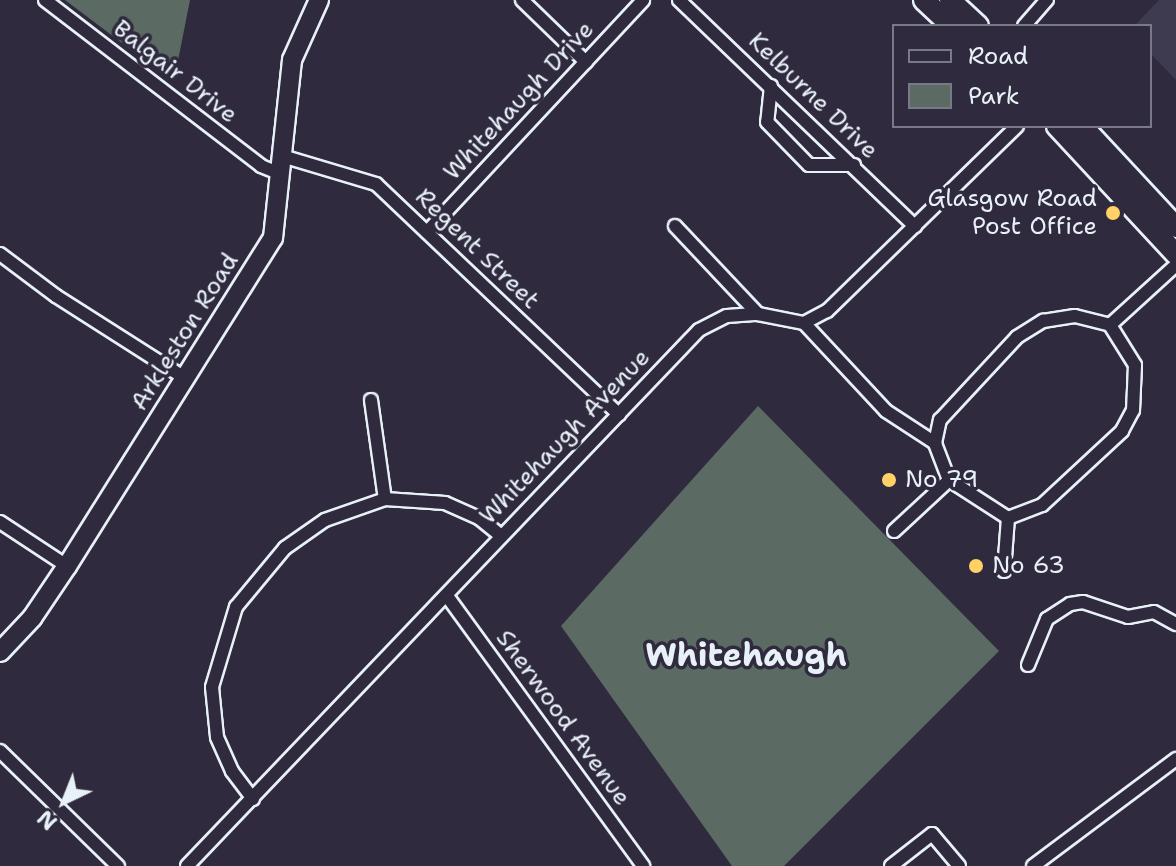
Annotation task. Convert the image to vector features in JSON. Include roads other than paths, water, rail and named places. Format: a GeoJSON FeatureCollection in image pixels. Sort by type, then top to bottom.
{"type":"FeatureCollection","features":[{"type":"Feature","properties":{"kind":"main road"},"geometry":{"type":"LineString","coordinates":[[924,0],[950,24]]}},
{"type":"Feature","properties":{"kind":"main road"},"geometry":{"type":"LineString","coordinates":[[950,0],[976,24]]}},
{"type":"Feature","properties":{"kind":"main road"},"geometry":{"type":"LineString","coordinates":[[1059,128],[1176,254]]}},
{"type":"Feature","properties":{"kind":"main road"},"geometry":{"type":"LineString","coordinates":[[1084,128],[1176,227]]}},
{"type":"Feature","properties":{"kind":"street","name":"Balgair Drive"},"geometry":{"type":"LineString","coordinates":[[45,0],[261,166],[282,165]]}},
{"type":"Feature","properties":{"kind":"street","name":"Arkleston Road"},"geometry":{"type":"LineString","coordinates":[[0,652],[32,618],[67,566],[273,238],[292,60],[319,0]]}},
{"type":"Feature","properties":{"kind":"street"},"geometry":{"type":"LineString","coordinates":[[522,0],[586,62]]}},
{"type":"Feature","properties":{"kind":"street","name":"Whitehaugh Drive"},"geometry":{"type":"LineString","coordinates":[[427,232],[643,0]]}},
{"type":"Feature","properties":{"kind":"street","name":"Kelburne Drive"},"geometry":{"type":"LineString","coordinates":[[679,0],[915,226]]}},
{"type":"Feature","properties":{"kind":"street"},"geometry":{"type":"LineString","coordinates":[[1026,24],[1047,0]]}},
{"type":"Feature","properties":{"kind":"street"},"geometry":{"type":"LineString","coordinates":[[771,86],[767,122],[809,165],[854,165]]}},
{"type":"Feature","properties":{"kind":"street"},"geometry":{"type":"LineString","coordinates":[[935,443],[886,411],[804,323],[827,311],[1015,128]]}},
{"type":"Feature","properties":{"kind":"street","name":"Regent Street"},"geometry":{"type":"LineString","coordinates":[[282,165],[376,184],[619,415]]}},
{"type":"Feature","properties":{"kind":"street"},"geometry":{"type":"LineString","coordinates":[[675,226],[758,314]]}},
{"type":"Feature","properties":{"kind":"street"},"geometry":{"type":"LineString","coordinates":[[0,254],[56,296],[183,377]]}},
{"type":"Feature","properties":{"kind":"street"},"geometry":{"type":"LineString","coordinates":[[1110,325],[1176,265]]}},
{"type":"Feature","properties":{"kind":"street","name":"Whitehaugh Avenue"},"geometry":{"type":"LineString","coordinates":[[187,866],[699,330],[727,316],[758,314],[804,323]]}},
{"type":"Feature","properties":{"kind":"street"},"geometry":{"type":"LineString","coordinates":[[1008,518],[949,480],[935,443],[940,420],[955,399],[1017,337],[1043,321],[1060,318],[1110,325]]}},
{"type":"Feature","properties":{"kind":"street"},"geometry":{"type":"LineString","coordinates":[[1008,518],[1042,505],[1122,431],[1133,410],[1135,365],[1110,325]]}},
{"type":"Feature","properties":{"kind":"street"},"geometry":{"type":"LineString","coordinates":[[371,400],[385,499]]}},
{"type":"Feature","properties":{"kind":"street"},"geometry":{"type":"LineString","coordinates":[[894,531],[949,480]]}},
{"type":"Feature","properties":{"kind":"street"},"geometry":{"type":"LineString","coordinates":[[253,799],[232,771],[214,715],[216,662],[236,607],[285,548],[325,520],[385,499],[445,503],[479,518],[500,535]]}},
{"type":"Feature","properties":{"kind":"street"},"geometry":{"type":"LineString","coordinates":[[1004,571],[1008,518]]}},
{"type":"Feature","properties":{"kind":"street"},"geometry":{"type":"LineString","coordinates":[[0,522],[67,566]]}},
{"type":"Feature","properties":{"kind":"street","name":"Sherwood Avenue"},"geometry":{"type":"LineString","coordinates":[[447,596],[643,866]]}},
{"type":"Feature","properties":{"kind":"street"},"geometry":{"type":"LineString","coordinates":[[1028,665],[1047,619],[1070,604],[1083,602],[1128,617],[1154,612],[1176,624]]}},
{"type":"Feature","properties":{"kind":"street"},"geometry":{"type":"LineString","coordinates":[[0,751],[118,866]]}},
{"type":"Feature","properties":{"kind":"street"},"geometry":{"type":"LineString","coordinates":[[1033,866],[1176,759]]}},
{"type":"Feature","properties":{"kind":"street"},"geometry":{"type":"LineString","coordinates":[[891,866],[932,834],[959,866]]}},
{"type":"Feature","properties":{"kind":"place","name":"Glasgow Road Post Office"},"geometry":{"type":"Point","coordinates":[1113,213]}},
{"type":"Feature","properties":{"kind":"place","name":"No 79"},"geometry":{"type":"Point","coordinates":[889,480]}},
{"type":"Feature","properties":{"kind":"place","name":"No 63"},"geometry":{"type":"Point","coordinates":[976,566]}},
{"type":"Feature","properties":{"kind":"district","name":"Whitehaugh"},"geometry":{"type":"Point","coordinates":[746,655]}}]}
